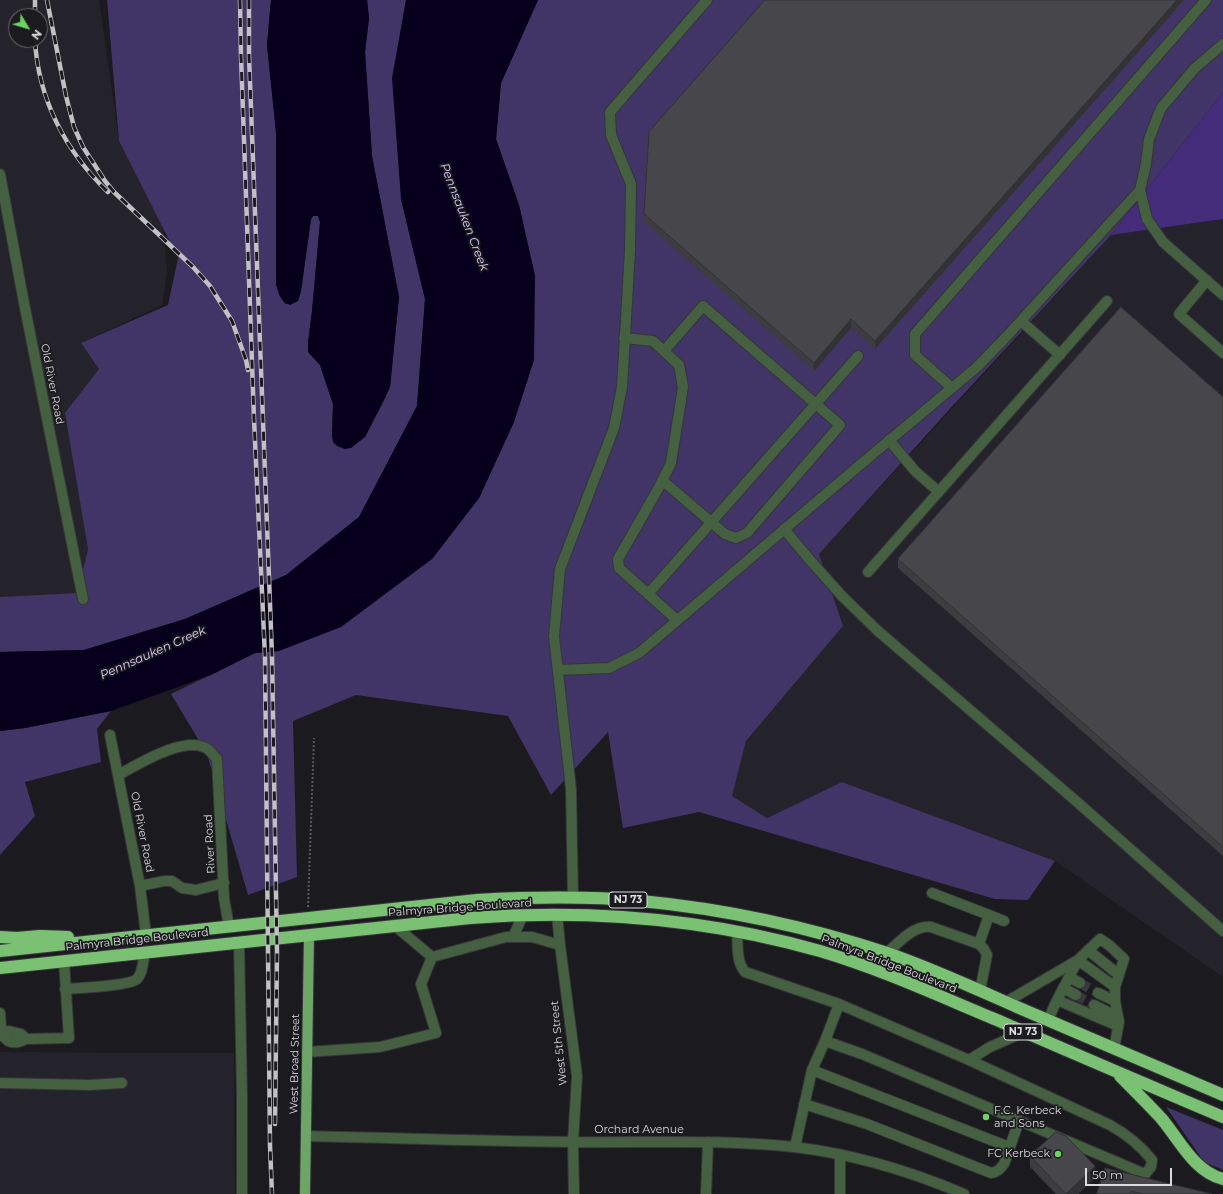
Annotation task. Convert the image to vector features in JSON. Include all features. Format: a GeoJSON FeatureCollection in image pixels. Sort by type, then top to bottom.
{"type":"FeatureCollection","features":[{"type":"Feature","properties":{"kind":"highway","name":"Palmyra Bridge Boulevard"},"geometry":{"type":"LineString","coordinates":[[0,951],[477,900],[573,898],[641,901],[710,909],[771,921],[834,937],[887,953],[980,991],[1223,1095]]}},
{"type":"Feature","properties":{"kind":"highway","name":"Palmyra Bridge Boulevard"},"geometry":{"type":"LineString","coordinates":[[0,969],[145,952],[470,918],[557,915],[606,916],[661,920],[737,932],[792,944],[846,960],[942,997],[1223,1117]]}},
{"type":"Feature","properties":{"kind":"highway"},"geometry":{"type":"LineString","coordinates":[[0,937],[17,938],[40,936],[105,939]]}},
{"type":"Feature","properties":{"kind":"highway"},"geometry":{"type":"LineString","coordinates":[[1115,1071],[1162,1120],[1201,1169],[1214,1177],[1223,1179]]}},
{"type":"Feature","properties":{"kind":"main road","name":"West Broad Street"},"geometry":{"type":"LineString","coordinates":[[305,1194],[309,935]]}},
{"type":"Feature","properties":{"kind":"street"},"geometry":{"type":"LineString","coordinates":[[573,898],[571,789],[554,636],[560,570],[614,428],[622,387],[630,250],[631,184],[611,136],[610,112],[707,0]]}},
{"type":"Feature","properties":{"kind":"street"},"geometry":{"type":"LineString","coordinates":[[952,388],[915,355],[915,334],[1206,0]]}},
{"type":"Feature","properties":{"kind":"street"},"geometry":{"type":"LineString","coordinates":[[1223,44],[1195,68],[1161,108],[1149,139],[1146,164],[1140,190],[1147,219],[1163,242],[1223,295]]}},
{"type":"Feature","properties":{"kind":"street","name":"Old River Road"},"geometry":{"type":"LineString","coordinates":[[0,174],[83,599]]}},
{"type":"Feature","properties":{"kind":"street"},"geometry":{"type":"LineString","coordinates":[[558,670],[609,668],[639,653],[977,367],[1021,321],[1140,190]]}},
{"type":"Feature","properties":{"kind":"street"},"geometry":{"type":"LineString","coordinates":[[1207,280],[1179,314],[1223,353]]}},
{"type":"Feature","properties":{"kind":"street"},"geometry":{"type":"LineString","coordinates":[[868,572],[1107,301]]}},
{"type":"Feature","properties":{"kind":"street"},"geometry":{"type":"LineString","coordinates":[[663,480],[725,534],[736,538],[747,533],[840,425],[817,403],[704,306],[664,351]]}},
{"type":"Feature","properties":{"kind":"street"},"geometry":{"type":"LineString","coordinates":[[1021,321],[1060,355]]}},
{"type":"Feature","properties":{"kind":"street"},"geometry":{"type":"LineString","coordinates":[[624,338],[653,341],[679,365],[683,387],[671,464],[618,559],[619,568],[678,620]]}},
{"type":"Feature","properties":{"kind":"street"},"geometry":{"type":"LineString","coordinates":[[648,594],[858,356]]}},
{"type":"Feature","properties":{"kind":"street"},"geometry":{"type":"LineString","coordinates":[[889,440],[915,471],[939,492]]}},
{"type":"Feature","properties":{"kind":"street"},"geometry":{"type":"LineString","coordinates":[[784,529],[842,596],[878,631],[1076,801],[1223,931]]}},
{"type":"Feature","properties":{"kind":"street","name":"Old River Road"},"geometry":{"type":"LineString","coordinates":[[110,735],[140,886],[146,935]]}},
{"type":"Feature","properties":{"kind":"street","name":"River Road"},"geometry":{"type":"LineString","coordinates":[[118,775],[162,753],[187,745],[197,745],[206,748],[216,759],[224,898],[229,927]]}},
{"type":"Feature","properties":{"kind":"street"},"geometry":{"type":"LineString","coordinates":[[140,886],[164,881],[172,881],[182,888],[196,890],[224,883]]}},
{"type":"Feature","properties":{"kind":"street"},"geometry":{"type":"LineString","coordinates":[[932,893],[1004,921]]}},
{"type":"Feature","properties":{"kind":"street"},"geometry":{"type":"LineString","coordinates":[[513,937],[523,915]]}},
{"type":"Feature","properties":{"kind":"street","name":"West 5th Street"},"geometry":{"type":"LineString","coordinates":[[557,915],[577,1076],[573,1142],[574,1194]]}},
{"type":"Feature","properties":{"kind":"street"},"geometry":{"type":"LineString","coordinates":[[979,944],[989,915]]}},
{"type":"Feature","properties":{"kind":"street"},"geometry":{"type":"LineString","coordinates":[[394,925],[432,957]]}},
{"type":"Feature","properties":{"kind":"street"},"geometry":{"type":"LineString","coordinates":[[887,953],[904,937],[923,926],[932,927],[979,944],[987,955],[980,991]]}},
{"type":"Feature","properties":{"kind":"street"},"geometry":{"type":"LineString","coordinates":[[737,932],[739,959],[741,967],[745,972],[839,1004],[969,1060],[1110,1125],[1128,1135],[1144,1150],[1152,1160],[1151,1167],[1145,1174],[862,1054],[825,1041]]}},
{"type":"Feature","properties":{"kind":"street"},"geometry":{"type":"LineString","coordinates":[[432,957],[506,937],[532,937],[560,944]]}},
{"type":"Feature","properties":{"kind":"street"},"geometry":{"type":"LineString","coordinates":[[1006,1002],[1078,960],[1100,939],[1124,959],[1115,987],[1118,1022],[1114,1048]]}},
{"type":"Feature","properties":{"kind":"street"},"geometry":{"type":"LineString","coordinates":[[239,942],[242,1194]]}},
{"type":"Feature","properties":{"kind":"street"},"geometry":{"type":"LineString","coordinates":[[1088,950],[1119,974]]}},
{"type":"Feature","properties":{"kind":"street"},"geometry":{"type":"LineString","coordinates":[[66,989],[127,983],[136,980],[141,973],[145,952]]}},
{"type":"Feature","properties":{"kind":"street"},"geometry":{"type":"LineString","coordinates":[[307,1052],[380,1047],[436,1033],[421,984],[432,957]]}},
{"type":"Feature","properties":{"kind":"street"},"geometry":{"type":"LineString","coordinates":[[1048,1020],[1078,960]]}},
{"type":"Feature","properties":{"kind":"street"},"geometry":{"type":"LineString","coordinates":[[1078,960],[1115,987]]}},
{"type":"Feature","properties":{"kind":"street"},"geometry":{"type":"LineString","coordinates":[[0,1013],[1,1036],[6,1041],[18,1043],[26,1039],[69,1038],[64,961]]}},
{"type":"Feature","properties":{"kind":"street"},"geometry":{"type":"LineString","coordinates":[[1069,977],[1080,983]]}},
{"type":"Feature","properties":{"kind":"street"},"geometry":{"type":"LineString","coordinates":[[1063,988],[1076,995]]}},
{"type":"Feature","properties":{"kind":"street"},"geometry":{"type":"LineString","coordinates":[[1098,993],[1115,1001]]}},
{"type":"Feature","properties":{"kind":"street"},"geometry":{"type":"LineString","coordinates":[[1057,1000],[1118,1022]]}},
{"type":"Feature","properties":{"kind":"street"},"geometry":{"type":"LineString","coordinates":[[795,1147],[812,1070],[839,1004]]}},
{"type":"Feature","properties":{"kind":"street"},"geometry":{"type":"LineString","coordinates":[[1094,1005],[1118,1022]]}},
{"type":"Feature","properties":{"kind":"street"},"geometry":{"type":"LineString","coordinates":[[969,1060],[990,1047],[1024,1032]]}},
{"type":"Feature","properties":{"kind":"street"},"geometry":{"type":"LineString","coordinates":[[812,1070],[1009,1147]]}},
{"type":"Feature","properties":{"kind":"street"},"geometry":{"type":"LineString","coordinates":[[0,1084],[122,1084]]}},
{"type":"Feature","properties":{"kind":"street"},"geometry":{"type":"LineString","coordinates":[[804,1104],[867,1124],[991,1173],[1000,1169],[1019,1120]]}},
{"type":"Feature","properties":{"kind":"street","name":"Orchard Avenue"},"geometry":{"type":"LineString","coordinates":[[306,1136],[573,1142],[708,1142],[795,1147],[840,1155],[893,1168],[933,1181],[964,1194]]}},
{"type":"Feature","properties":{"kind":"street"},"geometry":{"type":"LineString","coordinates":[[706,1194],[708,1142]]}},
{"type":"Feature","properties":{"kind":"street"},"geometry":{"type":"LineString","coordinates":[[840,1155],[840,1194]]}},
{"type":"Feature","properties":{"kind":"path"},"geometry":{"type":"LineString","coordinates":[[307,918],[314,738]]}},
{"type":"Feature","properties":{"kind":"shaded area"},"geometry":{"type":"Polygon","coordinates":[[[0,0],[99,0],[119,141],[163,228],[167,272],[162,305],[81,343],[99,369],[66,413],[88,549],[76,594],[0,597],[0,0]]]}},
{"type":"Feature","properties":{"kind":"shaded area"},"geometry":{"type":"Polygon","coordinates":[[[107,0],[271,0],[267,45],[276,132],[279,295],[285,304],[298,301],[301,291],[311,219],[313,216],[318,216],[320,222],[308,352],[320,365],[333,404],[332,436],[365,437],[390,387],[399,297],[372,156],[365,52],[369,18],[367,0],[406,0],[401,199],[425,299],[417,406],[359,517],[286,575],[185,619],[84,650],[0,652],[0,597],[77,593],[88,549],[65,413],[99,369],[81,343],[168,305],[178,258],[119,141],[107,0]]]}},
{"type":"Feature","properties":{"kind":"shaded area"},"geometry":{"type":"Polygon","coordinates":[[[538,0],[1223,0],[1223,92],[1111,235],[948,411],[819,554],[843,626],[746,741],[732,796],[767,818],[842,782],[1055,861],[1028,900],[995,899],[699,812],[623,828],[608,732],[551,795],[508,716],[356,695],[293,721],[297,877],[248,895],[207,754],[171,694],[255,653],[279,651],[432,559],[479,498],[514,422],[535,276],[519,205],[496,139],[501,83],[538,0]]]}},
{"type":"Feature","properties":{"kind":"shaded area"},"geometry":{"type":"Polygon","coordinates":[[[1223,92],[1223,219],[1111,235],[1223,92]]]}},
{"type":"Feature","properties":{"kind":"shaded area"},"geometry":{"type":"Polygon","coordinates":[[[1223,219],[1223,977],[1055,861],[842,782],[767,818],[732,796],[746,741],[843,626],[819,554],[1111,235],[1223,219]]]}},
{"type":"Feature","properties":{"kind":"shaded area"},"geometry":{"type":"Polygon","coordinates":[[[111,711],[97,729],[101,762],[25,782],[35,816],[0,855],[0,731],[25,728],[111,711]]]}},
{"type":"Feature","properties":{"kind":"shaded area"},"geometry":{"type":"Polygon","coordinates":[[[0,1052],[234,1053],[235,1194],[0,1194],[0,1052]]]}},
{"type":"Feature","properties":{"kind":"shaded area"},"geometry":{"type":"Polygon","coordinates":[[[1166,1107],[1223,1130],[1223,1170],[1204,1162],[1166,1107]]]}},
{"type":"Feature","properties":{"kind":"water"},"geometry":{"type":"Polygon","coordinates":[[[271,0],[367,0],[369,18],[365,52],[372,156],[399,297],[390,387],[365,437],[351,448],[345,449],[337,446],[333,442],[333,404],[320,365],[308,352],[320,222],[318,216],[313,216],[311,219],[301,291],[298,301],[290,305],[284,302],[276,285],[276,132],[267,45],[271,0]]]}},
{"type":"Feature","properties":{"kind":"water","name":"Pennsauken Creek"},"geometry":{"type":"Polygon","coordinates":[[[406,0],[538,0],[501,83],[496,139],[519,205],[535,276],[534,360],[514,422],[479,498],[432,559],[341,627],[279,651],[255,653],[211,675],[111,711],[25,728],[0,731],[0,652],[84,650],[185,619],[286,575],[359,517],[417,406],[425,299],[401,199],[392,78],[406,0]]]}},
{"type":"Feature","properties":{"kind":"building"},"geometry":{"type":"Polygon","coordinates":[[[765,0],[1177,0],[875,341],[851,319],[814,363],[644,214],[649,132],[765,0]]]}},
{"type":"Feature","properties":{"kind":"building"},"geometry":{"type":"Polygon","coordinates":[[[1121,307],[1223,397],[1223,847],[898,559],[1121,307]]]}},
{"type":"Feature","properties":{"kind":"building"},"geometry":{"type":"Polygon","coordinates":[[[1056,1132],[1066,1136],[1095,1166],[1066,1194],[1030,1156],[1056,1132]]]}},
{"type":"Feature","properties":{"kind":"building"},"geometry":{"type":"Polygon","coordinates":[[[1105,1168],[1212,1194],[1143,1194],[1131,1191],[1130,1194],[1097,1194],[1105,1168]]]}},
{"type":"Feature","properties":{"kind":"tunnel"},"geometry":{"type":"LineString","coordinates":[[1080,983],[1098,993]]}},
{"type":"Feature","properties":{"kind":"tunnel"},"geometry":{"type":"LineString","coordinates":[[1076,995],[1094,1005]]}},
{"type":"Feature","properties":{"kind":"railway"},"geometry":{"type":"LineString","coordinates":[[35,0],[35,8]]}},
{"type":"Feature","properties":{"kind":"railway"},"geometry":{"type":"LineString","coordinates":[[47,0],[66,96],[74,127],[83,147],[114,192],[193,267],[210,286],[232,321],[246,360],[248,370]]}},
{"type":"Feature","properties":{"kind":"railway"},"geometry":{"type":"LineString","coordinates":[[240,0],[254,419],[265,657],[270,1145],[272,1194]]}},
{"type":"Feature","properties":{"kind":"railway"},"geometry":{"type":"LineString","coordinates":[[249,0],[249,56],[272,656],[277,952],[275,1124]]}},
{"type":"Feature","properties":{"kind":"railway"},"geometry":{"type":"LineString","coordinates":[[36,48],[37,62],[42,83],[48,103],[57,123],[79,160],[108,192]]}},
{"type":"Feature","properties":{"kind":"place","name":"F.C. Kerbeck and Sons"},"geometry":{"type":"Point","coordinates":[986,1117]}},
{"type":"Feature","properties":{"kind":"place","name":"FC Kerbeck"},"geometry":{"type":"Point","coordinates":[1058,1154]}}]}
